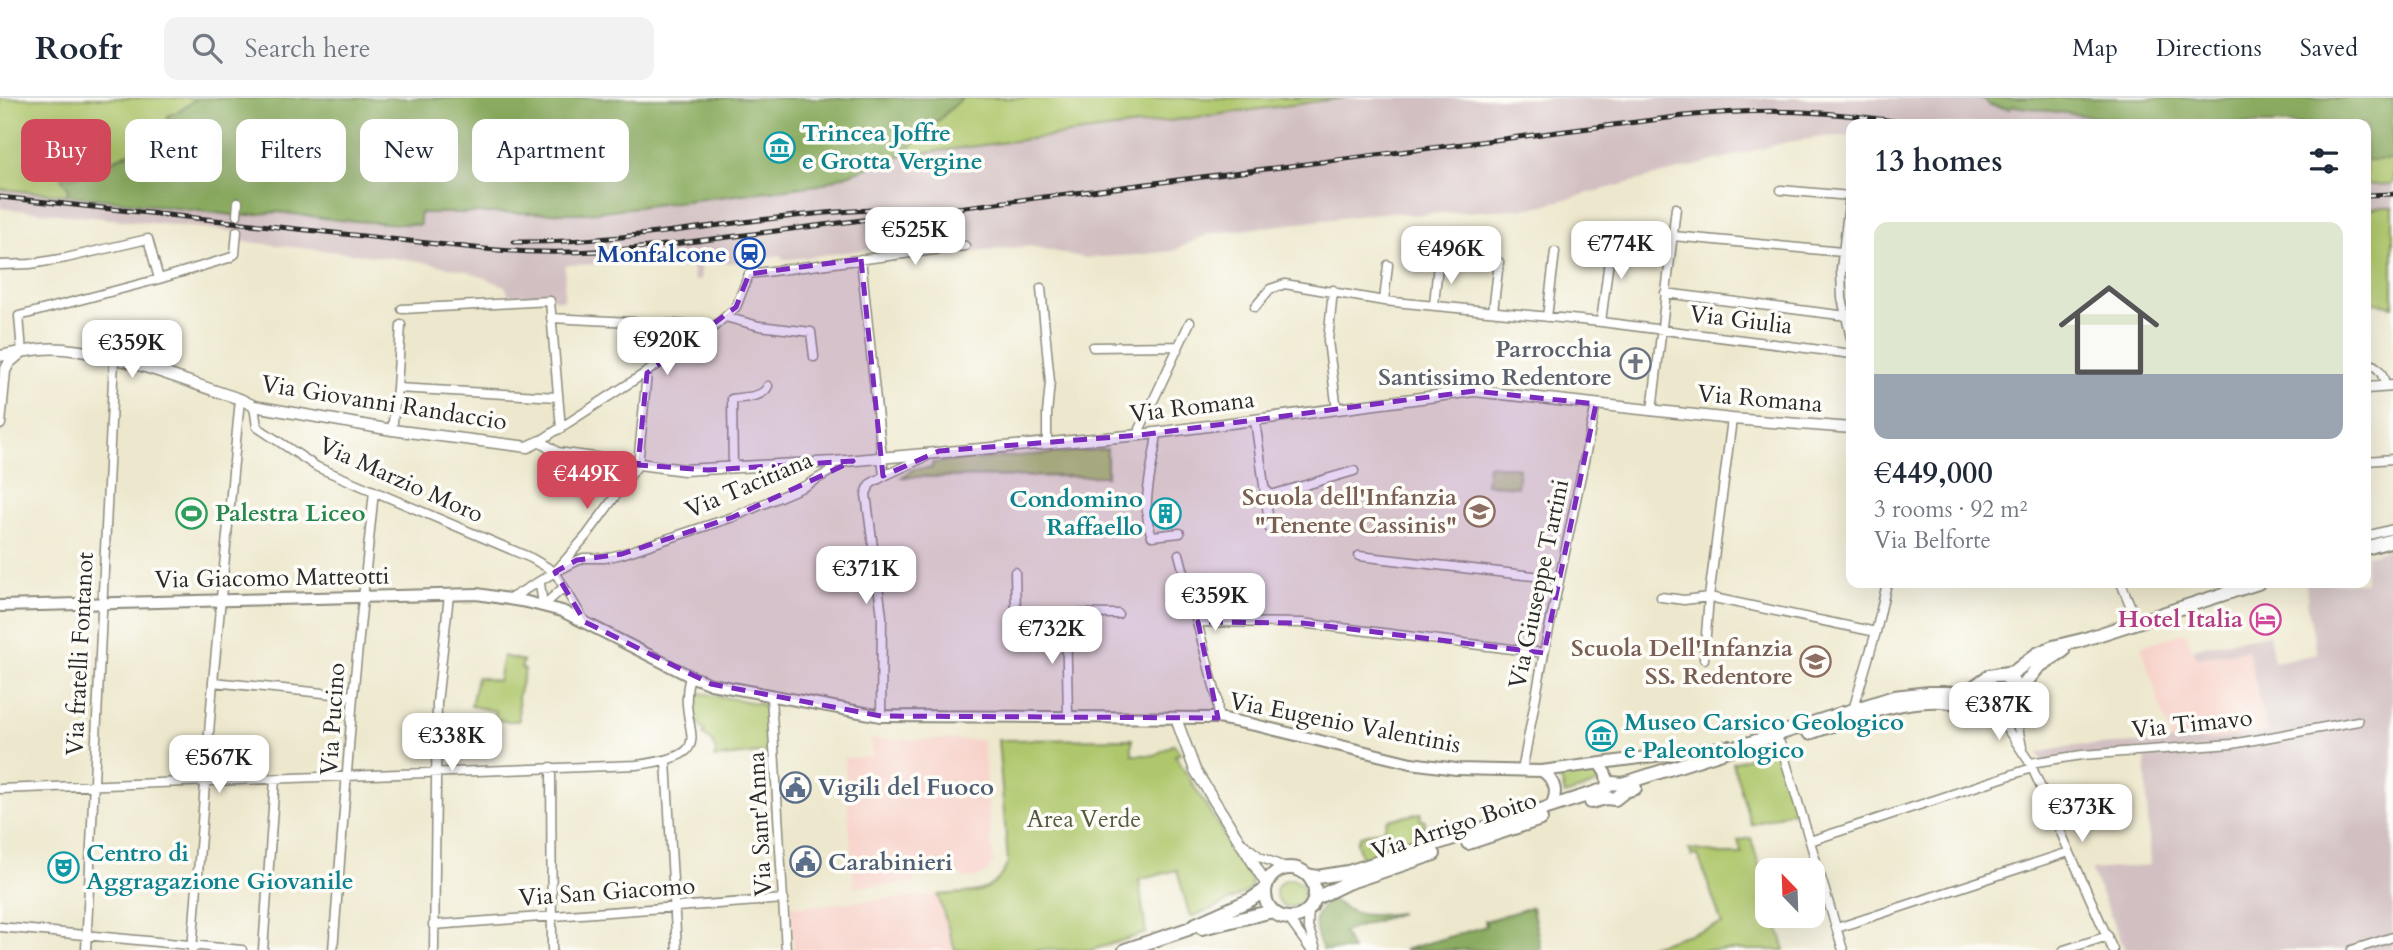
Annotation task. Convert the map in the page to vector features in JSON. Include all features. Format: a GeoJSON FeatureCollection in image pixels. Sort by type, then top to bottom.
{"type":"FeatureCollection","features":[{"type":"Feature","properties":{"kind":"main road"},"geometry":{"type":"LineString","coordinates":[[2371,547],[2393,540]]}},
{"type":"Feature","properties":{"kind":"main road"},"geometry":{"type":"LineString","coordinates":[[2082,640],[2044,662],[2018,693],[2014,708],[2002,715],[1989,712],[1978,700],[1980,683],[1989,676],[2014,672],[2038,654],[2053,647],[2242,588]]}},
{"type":"Feature","properties":{"kind":"main road","name":"Via Giacomo Matteotti"},"geometry":{"type":"LineString","coordinates":[[0,606],[477,594],[511,598],[543,606]]}},
{"type":"Feature","properties":{"kind":"main road","name":"Via Eugenio Valentinis"},"geometry":{"type":"LineString","coordinates":[[543,606],[585,622],[711,684],[881,716],[1218,718],[1255,724],[1411,762],[1456,769],[1542,771],[1754,747],[1780,743],[1908,703],[1954,702],[1989,712]]}},
{"type":"Feature","properties":{"kind":"main road"},"geometry":{"type":"LineString","coordinates":[[1999,674],[2012,680],[2018,693]]}},
{"type":"Feature","properties":{"kind":"main road","name":"Via Eugenio Valentinis"},"geometry":{"type":"LineString","coordinates":[[1754,747],[1853,710],[1905,695],[1956,693],[1980,683]]}},
{"type":"Feature","properties":{"kind":"main road","name":"Via Arrigo Boito"},"geometry":{"type":"LineString","coordinates":[[1287,868],[1298,869],[1308,876],[1317,877],[1348,872],[1754,747]]}},
{"type":"Feature","properties":{"kind":"main road"},"geometry":{"type":"LineString","coordinates":[[1599,764],[1612,790]]}},
{"type":"Feature","properties":{"kind":"main road"},"geometry":{"type":"LineString","coordinates":[[1542,771],[1551,779],[1555,789],[1555,799],[1549,808]]}},
{"type":"Feature","properties":{"kind":"main road","name":"Via Arrigo Boito"},"geometry":{"type":"LineString","coordinates":[[1288,918],[1300,916],[1330,890],[1612,790]]}},
{"type":"Feature","properties":{"kind":"main road"},"geometry":{"type":"LineString","coordinates":[[1125,950],[1188,929],[1250,900],[1266,888],[1272,876],[1287,868]]}},
{"type":"Feature","properties":{"kind":"main road"},"geometry":{"type":"LineString","coordinates":[[1308,876],[1315,889],[1312,904]]}},
{"type":"Feature","properties":{"kind":"main road"},"geometry":{"type":"LineString","coordinates":[[1266,888],[1268,904],[1273,911],[1288,918]]}},
{"type":"Feature","properties":{"kind":"main road"},"geometry":{"type":"LineString","coordinates":[[1188,929],[1273,911]]}},
{"type":"Feature","properties":{"kind":"street"},"geometry":{"type":"LineString","coordinates":[[1781,190],[1846,196]]}},
{"type":"Feature","properties":{"kind":"street"},"geometry":{"type":"LineString","coordinates":[[237,215],[238,202]]}},
{"type":"Feature","properties":{"kind":"street"},"geometry":{"type":"LineString","coordinates":[[1652,411],[1676,208]]}},
{"type":"Feature","properties":{"kind":"street"},"geometry":{"type":"LineString","coordinates":[[1846,224],[1841,269],[1842,298],[1846,312]]}},
{"type":"Feature","properties":{"kind":"street"},"geometry":{"type":"LineString","coordinates":[[0,425],[5,371],[9,363],[22,352],[19,316],[229,258],[235,254],[237,231]]}},
{"type":"Feature","properties":{"kind":"street"},"geometry":{"type":"LineString","coordinates":[[1672,236],[1842,252]]}},
{"type":"Feature","properties":{"kind":"street"},"geometry":{"type":"LineString","coordinates":[[1601,322],[1612,237]]}},
{"type":"Feature","properties":{"kind":"street"},"geometry":{"type":"LineString","coordinates":[[0,265],[30,264],[66,258],[148,239],[159,279]]}},
{"type":"Feature","properties":{"kind":"street"},"geometry":{"type":"LineString","coordinates":[[884,476],[861,259],[965,246]]}},
{"type":"Feature","properties":{"kind":"street"},"geometry":{"type":"LineString","coordinates":[[1546,317],[1555,252]]}},
{"type":"Feature","properties":{"kind":"street","name":"Via Giovanni Randaccio"},"geometry":{"type":"LineString","coordinates":[[0,356],[62,348],[114,359],[240,399],[254,406],[391,430],[528,447],[561,429],[707,333],[736,307],[749,274],[861,259]]}},
{"type":"Feature","properties":{"kind":"street"},"geometry":{"type":"LineString","coordinates":[[1493,311],[1499,262]]}},
{"type":"Feature","properties":{"kind":"street"},"geometry":{"type":"LineString","coordinates":[[1434,305],[1438,264]]}},
{"type":"Feature","properties":{"kind":"street"},"geometry":{"type":"LineString","coordinates":[[1384,300],[1388,265]]}},
{"type":"Feature","properties":{"kind":"street"},"geometry":{"type":"LineString","coordinates":[[1841,269],[1846,268]]}},
{"type":"Feature","properties":{"kind":"street","name":"Via Giulia"},"geometry":{"type":"LineString","coordinates":[[1255,307],[1262,296],[1276,285],[1284,284],[1384,300],[1601,322],[1846,353]]}},
{"type":"Feature","properties":{"kind":"street"},"geometry":{"type":"LineString","coordinates":[[1041,288],[1050,382],[1046,414],[1047,443]]}},
{"type":"Feature","properties":{"kind":"street"},"geometry":{"type":"LineString","coordinates":[[1333,290],[1328,341],[1337,410]]}},
{"type":"Feature","properties":{"kind":"street"},"geometry":{"type":"LineString","coordinates":[[1665,293],[1846,316]]}},
{"type":"Feature","properties":{"kind":"street"},"geometry":{"type":"LineString","coordinates":[[402,309],[550,301],[561,429]]}},
{"type":"Feature","properties":{"kind":"street"},"geometry":{"type":"LineString","coordinates":[[725,317],[759,326],[811,332],[814,357]]}},
{"type":"Feature","properties":{"kind":"street"},"geometry":{"type":"LineString","coordinates":[[551,318],[692,325],[707,333]]}},
{"type":"Feature","properties":{"kind":"street"},"geometry":{"type":"LineString","coordinates":[[1140,435],[1140,429],[1190,322]]}},
{"type":"Feature","properties":{"kind":"street"},"geometry":{"type":"LineString","coordinates":[[391,430],[401,326]]}},
{"type":"Feature","properties":{"kind":"street"},"geometry":{"type":"LineString","coordinates":[[1093,347],[1178,346]]}},
{"type":"Feature","properties":{"kind":"street","name":"Via fratelli Fontanot"},"geometry":{"type":"LineString","coordinates":[[86,950],[114,359]]}},
{"type":"Feature","properties":{"kind":"street"},"geometry":{"type":"LineString","coordinates":[[2371,364],[2382,373],[2389,386],[2371,388]]}},
{"type":"Feature","properties":{"kind":"street"},"geometry":{"type":"LineString","coordinates":[[511,598],[555,572],[587,535],[638,465],[647,373]]}},
{"type":"Feature","properties":{"kind":"street"},"geometry":{"type":"LineString","coordinates":[[733,468],[732,399],[761,394],[768,386]]}},
{"type":"Feature","properties":{"kind":"street"},"geometry":{"type":"LineString","coordinates":[[397,388],[558,397]]}},
{"type":"Feature","properties":{"kind":"street","name":"Via Romana"},"geometry":{"type":"LineString","coordinates":[[540,441],[556,453],[638,465],[684,470],[733,468],[834,462],[1140,435],[1474,391],[1732,419],[1846,428]]}},
{"type":"Feature","properties":{"kind":"street"},"geometry":{"type":"LineString","coordinates":[[193,947],[213,682],[240,399]]}},
{"type":"Feature","properties":{"kind":"street","name":"Via Giuseppe Tartini"},"geometry":{"type":"LineString","coordinates":[[1522,771],[1596,404]]}},
{"type":"Feature","properties":{"kind":"street"},"geometry":{"type":"LineString","coordinates":[[239,425],[257,426],[254,406]]}},
{"type":"Feature","properties":{"kind":"street"},"geometry":{"type":"LineString","coordinates":[[1704,659],[1709,597],[1732,419]]}},
{"type":"Feature","properties":{"kind":"street"},"geometry":{"type":"LineString","coordinates":[[1255,420],[1270,529]]}},
{"type":"Feature","properties":{"kind":"street","name":"Via Marzio Moro"},"geometry":{"type":"LineString","coordinates":[[257,426],[317,467],[531,558],[555,572]]}},
{"type":"Feature","properties":{"kind":"street"},"geometry":{"type":"LineString","coordinates":[[1157,433],[1147,505],[1150,530],[1152,536],[1180,533]]}},
{"type":"Feature","properties":{"kind":"street"},"geometry":{"type":"LineString","coordinates":[[881,716],[882,616],[867,489],[870,484],[884,476],[939,451]]}},
{"type":"Feature","properties":{"kind":"street"},"geometry":{"type":"LineString","coordinates":[[2371,461],[2393,459]]}},
{"type":"Feature","properties":{"kind":"street","name":"Via Tacitiana"},"geometry":{"type":"LineString","coordinates":[[555,572],[583,558],[605,558],[622,554],[733,517],[805,486],[829,472],[834,462]]}},
{"type":"Feature","properties":{"kind":"street"},"geometry":{"type":"LineString","coordinates":[[1265,489],[1271,495],[1354,471]]}},
{"type":"Feature","properties":{"kind":"street","name":"Via Pucino"},"geometry":{"type":"LineString","coordinates":[[333,950],[353,696],[374,491]]}},
{"type":"Feature","properties":{"kind":"street"},"geometry":{"type":"LineString","coordinates":[[2371,535],[2393,528]]}},
{"type":"Feature","properties":{"kind":"street"},"geometry":{"type":"LineString","coordinates":[[1179,554],[1217,698],[1218,718]]}},
{"type":"Feature","properties":{"kind":"street"},"geometry":{"type":"LineString","coordinates":[[1359,556],[1559,579]]}},
{"type":"Feature","properties":{"kind":"street"},"geometry":{"type":"LineString","coordinates":[[555,572],[585,622]]}},
{"type":"Feature","properties":{"kind":"street"},"geometry":{"type":"LineString","coordinates":[[1015,572],[1016,613],[1118,614]]}},
{"type":"Feature","properties":{"kind":"street"},"geometry":{"type":"LineString","coordinates":[[540,583],[543,606]]}},
{"type":"Feature","properties":{"kind":"street"},"geometry":{"type":"LineString","coordinates":[[543,606],[564,587]]}},
{"type":"Feature","properties":{"kind":"street"},"geometry":{"type":"LineString","coordinates":[[1853,710],[1886,588]]}},
{"type":"Feature","properties":{"kind":"street"},"geometry":{"type":"LineString","coordinates":[[2123,588],[2137,622]]}},
{"type":"Feature","properties":{"kind":"street"},"geometry":{"type":"LineString","coordinates":[[434,950],[437,704],[449,595]]}},
{"type":"Feature","properties":{"kind":"street"},"geometry":{"type":"LineString","coordinates":[[1661,597],[1684,600],[1709,597],[1876,632]]}},
{"type":"Feature","properties":{"kind":"street"},"geometry":{"type":"LineString","coordinates":[[1066,614],[1068,717]]}},
{"type":"Feature","properties":{"kind":"street"},"geometry":{"type":"LineString","coordinates":[[1198,622],[1302,623],[1544,653]]}},
{"type":"Feature","properties":{"kind":"street"},"geometry":{"type":"LineString","coordinates":[[0,789],[636,765],[666,761],[684,754],[692,738],[685,698],[690,676]]}},
{"type":"Feature","properties":{"kind":"street"},"geometry":{"type":"LineString","coordinates":[[213,682],[353,696]]}},
{"type":"Feature","properties":{"kind":"street","name":"Via Sant'Anna"},"geometry":{"type":"LineString","coordinates":[[771,696],[786,950]]}},
{"type":"Feature","properties":{"kind":"street"},"geometry":{"type":"LineString","coordinates":[[2014,708],[2023,750]]}},
{"type":"Feature","properties":{"kind":"street"},"geometry":{"type":"LineString","coordinates":[[1989,712],[2004,724],[2023,750],[2113,950]]}},
{"type":"Feature","properties":{"kind":"street"},"geometry":{"type":"LineString","coordinates":[[1177,718],[1195,770],[1266,888]]}},
{"type":"Feature","properties":{"kind":"street","name":"Via Timavo"},"geometry":{"type":"LineString","coordinates":[[1810,841],[2031,766],[2082,755],[2232,744],[2358,720]]}},
{"type":"Feature","properties":{"kind":"street"},"geometry":{"type":"LineString","coordinates":[[1780,743],[1843,950]]}},
{"type":"Feature","properties":{"kind":"street"},"geometry":{"type":"LineString","coordinates":[[666,761],[677,950]]}},
{"type":"Feature","properties":{"kind":"street"},"geometry":{"type":"LineString","coordinates":[[551,767],[552,950]]}},
{"type":"Feature","properties":{"kind":"street"},"geometry":{"type":"LineString","coordinates":[[263,950],[275,779]]}},
{"type":"Feature","properties":{"kind":"street"},"geometry":{"type":"LineString","coordinates":[[1240,842],[1260,857],[1287,868]]}},
{"type":"Feature","properties":{"kind":"street"},"geometry":{"type":"LineString","coordinates":[[1837,928],[2069,852]]}},
{"type":"Feature","properties":{"kind":"street","name":"Via San Giacomo"},"geometry":{"type":"LineString","coordinates":[[433,925],[784,899]]}},
{"type":"Feature","properties":{"kind":"street"},"geometry":{"type":"LineString","coordinates":[[1312,904],[1308,926],[1316,950]]}},
{"type":"Feature","properties":{"kind":"street"},"geometry":{"type":"LineString","coordinates":[[1288,918],[1311,950]]}},
{"type":"Feature","properties":{"kind":"street"},"geometry":{"type":"LineString","coordinates":[[0,927],[242,950]]}},
{"type":"Feature","properties":{"kind":"street"},"geometry":{"type":"LineString","coordinates":[[2064,950],[2108,936]]}},
{"type":"Feature","properties":{"kind":"street"},"geometry":{"type":"LineString","coordinates":[[2352,950],[2393,937]]}},
{"type":"Feature","properties":{"kind":"highlighted area"},"geometry":{"type":"Polygon","coordinates":[[[861,259],[883,476],[939,451],[1140,435],[1474,391],[1596,404],[1544,653],[1302,623],[1198,622],[1218,718],[881,716],[711,684],[585,622],[555,572],[577,560],[622,554],[733,517],[853,461],[708,470],[638,465],[647,373],[736,307],[749,274],[861,259]]]}},
{"type":"Feature","properties":{"kind":"shaded area"},"geometry":{"type":"Polygon","coordinates":[[[1344,98],[1975,98],[1985,100],[1988,105],[2010,109],[2012,106],[2115,119],[1846,119],[1846,136],[1787,142],[1532,208],[1413,215],[1391,212],[1208,234],[1173,251],[1138,255],[1085,258],[1030,246],[959,254],[957,239],[782,260],[781,255],[700,265],[701,280],[694,281],[692,264],[689,264],[687,256],[612,264],[565,265],[564,300],[556,300],[550,296],[509,295],[505,286],[467,271],[419,261],[240,241],[241,232],[0,208],[0,189],[241,216],[278,212],[338,220],[420,224],[420,213],[587,213],[819,185],[900,156],[1344,98]]]}},
{"type":"Feature","properties":{"kind":"shaded area"},"geometry":{"type":"Polygon","coordinates":[[[2393,184],[2393,207],[2371,209],[2371,185],[2393,184]]]}},
{"type":"Feature","properties":{"kind":"shaded area"},"geometry":{"type":"Polygon","coordinates":[[[2393,547],[2393,950],[2125,950],[2091,870],[2150,865],[2145,756],[2080,759],[2044,765],[2038,753],[2072,746],[2222,739],[2266,731],[2248,650],[2197,658],[2193,648],[2269,634],[2274,662],[2317,654],[2306,588],[2371,588],[2371,554],[2393,547]]]}},
{"type":"Feature","properties":{"kind":"shaded area"},"geometry":{"type":"Polygon","coordinates":[[[2186,632],[2192,650],[2248,649],[2266,731],[2222,739],[2172,742],[2141,646],[2186,632]]]}},
{"type":"Feature","properties":{"kind":"shaded area"},"geometry":{"type":"Polygon","coordinates":[[[871,739],[983,740],[993,863],[986,873],[964,879],[957,873],[914,876],[914,883],[854,887],[844,758],[872,757],[871,739]]]}},
{"type":"Feature","properties":{"kind":"shaded area"},"geometry":{"type":"Polygon","coordinates":[[[938,895],[955,950],[794,950],[791,907],[938,895]]]}},
{"type":"Feature","properties":{"kind":"green space"},"geometry":{"type":"Polygon","coordinates":[[[0,98],[197,98],[168,116],[168,119],[125,119],[125,155],[111,161],[111,119],[21,119],[21,182],[65,182],[69,188],[67,195],[0,189],[0,98]]]}},
{"type":"Feature","properties":{"kind":"green space"},"geometry":{"type":"Polygon","coordinates":[[[197,98],[962,98],[900,156],[819,185],[587,213],[420,213],[420,225],[338,220],[278,212],[241,216],[67,195],[69,188],[64,182],[111,182],[111,161],[125,155],[125,182],[222,182],[222,119],[168,119],[168,116],[197,98]]]}},
{"type":"Feature","properties":{"kind":"green space"},"geometry":{"type":"Polygon","coordinates":[[[962,98],[1344,98],[900,156],[962,98]]]}},
{"type":"Feature","properties":{"kind":"green space"},"geometry":{"type":"Polygon","coordinates":[[[1975,98],[2393,98],[2393,160],[2371,160],[2371,119],[2110,119],[2013,106],[2010,109],[1988,105],[1985,100],[1975,98]]]}},
{"type":"Feature","properties":{"kind":"green space"},"geometry":{"type":"Polygon","coordinates":[[[2371,160],[2393,160],[2393,184],[2371,185],[2371,160]]]}},
{"type":"Feature","properties":{"kind":"green space"},"geometry":{"type":"Polygon","coordinates":[[[2393,207],[2393,306],[2371,302],[2371,209],[2393,207]]]}},
{"type":"Feature","properties":{"kind":"green space"},"geometry":{"type":"Polygon","coordinates":[[[1107,449],[1107,476],[902,477],[914,469],[932,468],[932,463],[1107,449]]]}},
{"type":"Feature","properties":{"kind":"green space"},"geometry":{"type":"Polygon","coordinates":[[[1488,465],[1519,468],[1517,487],[1486,484],[1488,465]]]}},
{"type":"Feature","properties":{"kind":"green space"},"geometry":{"type":"Polygon","coordinates":[[[503,656],[523,661],[521,668],[525,670],[518,696],[519,721],[503,721],[494,718],[496,711],[471,706],[477,677],[498,681],[503,656]]]}},
{"type":"Feature","properties":{"kind":"green space"},"geometry":{"type":"Polygon","coordinates":[[[695,692],[761,704],[766,710],[769,752],[714,758],[716,752],[713,742],[703,735],[705,731],[696,719],[695,692]]]}},
{"type":"Feature","properties":{"kind":"green space","name":"Area Verde"},"geometry":{"type":"Polygon","coordinates":[[[1132,739],[1132,755],[1155,755],[1174,744],[1181,754],[1175,755],[1249,876],[1250,890],[1190,917],[1177,870],[1139,880],[1146,933],[1092,950],[955,950],[938,895],[971,892],[989,887],[1003,873],[1008,862],[998,740],[1132,739]]]}},
{"type":"Feature","properties":{"kind":"green space"},"geometry":{"type":"Polygon","coordinates":[[[1778,748],[1796,810],[1751,825],[1733,763],[1778,748]]]}},
{"type":"Feature","properties":{"kind":"green space"},"geometry":{"type":"Polygon","coordinates":[[[1598,769],[1603,782],[1565,795],[1557,776],[1598,769]]]}},
{"type":"Feature","properties":{"kind":"green space"},"geometry":{"type":"Polygon","coordinates":[[[1421,813],[1420,819],[1425,821],[1423,842],[1362,860],[1357,842],[1360,836],[1384,829],[1387,820],[1421,813]]]}},
{"type":"Feature","properties":{"kind":"green space"},"geometry":{"type":"Polygon","coordinates":[[[1751,838],[1757,858],[1755,928],[1778,928],[1785,950],[1637,950],[1722,924],[1698,855],[1692,856],[1689,849],[1742,854],[1738,841],[1751,838]]]}},
{"type":"Feature","properties":{"kind":"green space"},"geometry":{"type":"Polygon","coordinates":[[[1290,879],[1300,883],[1304,893],[1300,903],[1290,907],[1280,903],[1276,893],[1280,883],[1290,879]]]}},
{"type":"Feature","properties":{"kind":"green space"},"geometry":{"type":"Polygon","coordinates":[[[1331,899],[1348,910],[1364,915],[1400,913],[1343,932],[1352,950],[1323,950],[1315,922],[1319,910],[1331,899]]]}},
{"type":"Feature","properties":{"kind":"green space"},"geometry":{"type":"Polygon","coordinates":[[[1532,907],[1541,950],[1404,950],[1486,926],[1485,921],[1532,907]]]}},
{"type":"Feature","properties":{"kind":"railway"},"geometry":{"type":"LineString","coordinates":[[0,197],[484,249],[587,252],[649,247],[1684,116],[1798,112],[1875,119]]}},
{"type":"Feature","properties":{"kind":"railway"},"geometry":{"type":"LineString","coordinates":[[2371,195],[2393,194]]}},
{"type":"Feature","properties":{"kind":"railway"},"geometry":{"type":"LineString","coordinates":[[514,242],[605,238],[786,217],[876,210]]}},
{"type":"Feature","properties":{"kind":"place","name":"Trincea Joffre e Grotta Vergine"},"geometry":{"type":"Point","coordinates":[779,147]}},
{"type":"Feature","properties":{"kind":"place","name":"Monfalcone"},"geometry":{"type":"Point","coordinates":[750,254]}},
{"type":"Feature","properties":{"kind":"place","name":"Parrocchia Santissimo Redentore"},"geometry":{"type":"Point","coordinates":[1635,363]}},
{"type":"Feature","properties":{"kind":"place","name":"Scuola dell'Infanzia \"Tenente Cassinis\""},"geometry":{"type":"Point","coordinates":[1480,511]}},
{"type":"Feature","properties":{"kind":"place","name":"Palestra Liceo"},"geometry":{"type":"Point","coordinates":[192,513]}},
{"type":"Feature","properties":{"kind":"place","name":"Condomino Raffaello"},"geometry":{"type":"Point","coordinates":[1166,513]}},
{"type":"Feature","properties":{"kind":"place","name":"Hotel Italia"},"geometry":{"type":"Point","coordinates":[2266,619]}},
{"type":"Feature","properties":{"kind":"place","name":"Scuola Dell'Infanzia SS. Redentore"},"geometry":{"type":"Point","coordinates":[1816,662]}},
{"type":"Feature","properties":{"kind":"place","name":"Museo Carsico Geologico e Paleontologico"},"geometry":{"type":"Point","coordinates":[1601,736]}},
{"type":"Feature","properties":{"kind":"place","name":"Vigili del Fuoco"},"geometry":{"type":"Point","coordinates":[795,787]}},
{"type":"Feature","properties":{"kind":"place","name":"Carabinieri"},"geometry":{"type":"Point","coordinates":[805,862]}},
{"type":"Feature","properties":{"kind":"place","name":"Centro di Aggragazione Giovanile"},"geometry":{"type":"Point","coordinates":[63,867]}}]}
